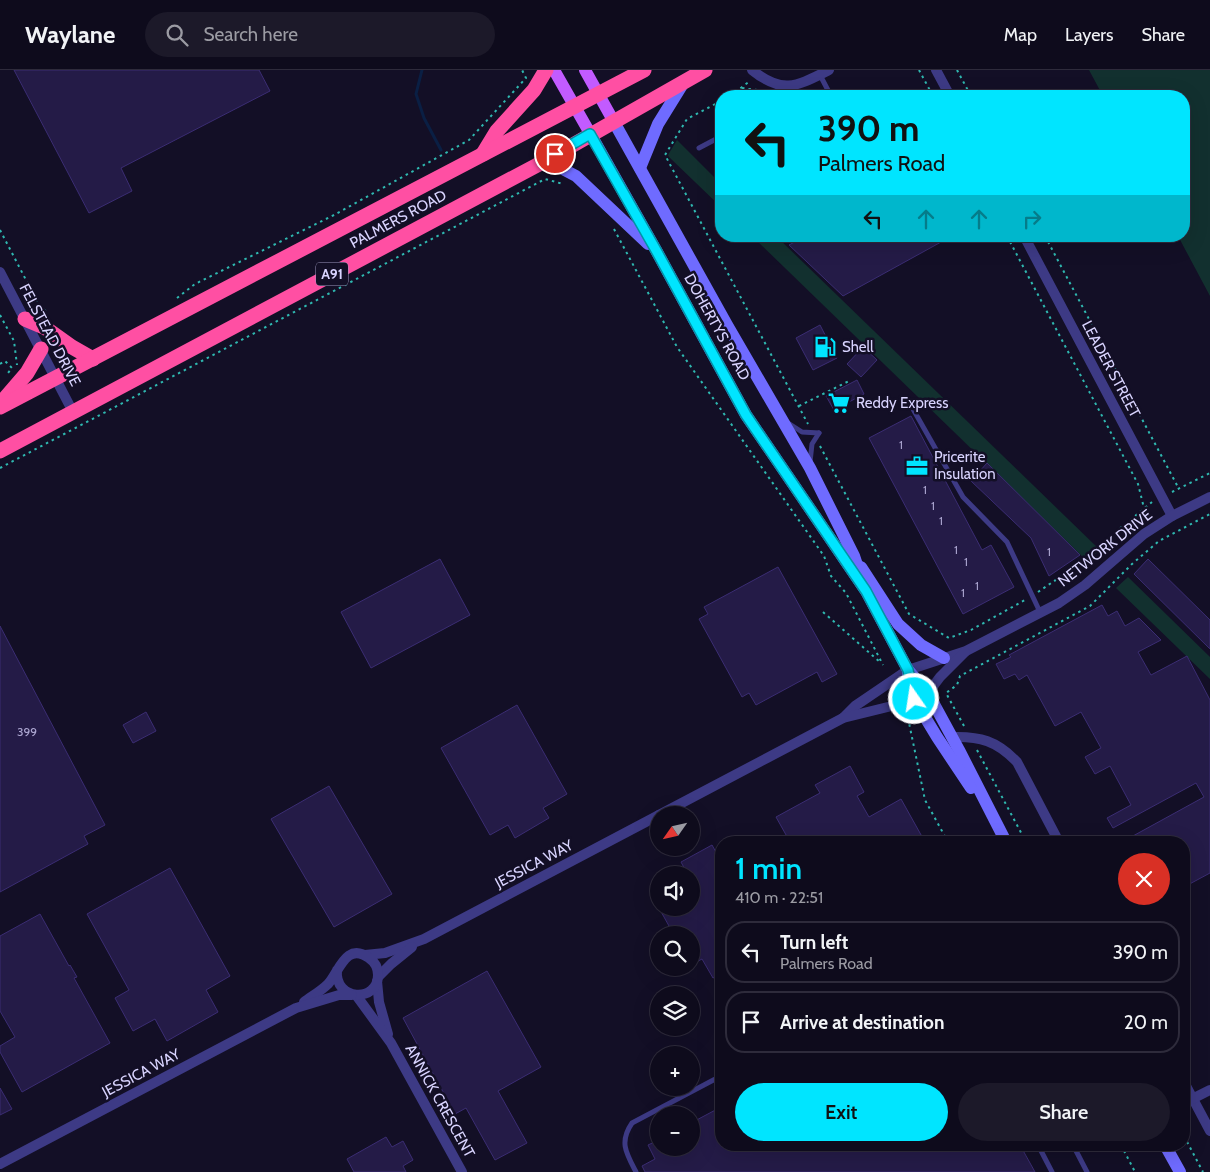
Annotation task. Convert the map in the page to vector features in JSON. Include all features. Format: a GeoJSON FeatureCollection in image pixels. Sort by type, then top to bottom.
{"type":"FeatureCollection","features":[{"type":"Feature","properties":{"kind":"highway"},"geometry":{"type":"LineString","coordinates":[[482,155],[497,131],[534,90],[546,70]]}},
{"type":"Feature","properties":{"kind":"highway","name":"PALMERS ROAD"},"geometry":{"type":"LineString","coordinates":[[0,405],[93,359],[644,70]]}},
{"type":"Feature","properties":{"kind":"highway","name":"PALMERS ROAD"},"geometry":{"type":"LineString","coordinates":[[0,451],[543,162],[705,70]]}},
{"type":"Feature","properties":{"kind":"highway"},"geometry":{"type":"LineString","coordinates":[[25,319],[44,327],[72,348],[93,359]]}},
{"type":"Feature","properties":{"kind":"highway"},"geometry":{"type":"LineString","coordinates":[[0,405],[27,373],[41,349]]}},
{"type":"Feature","properties":{"kind":"main road","name":"DOHERTYS ROAD"},"geometry":{"type":"LineString","coordinates":[[554,70],[746,415],[866,591],[908,670],[928,693],[1003,836]]}},
{"type":"Feature","properties":{"kind":"main road","name":"DOHERTYS ROAD"},"geometry":{"type":"LineString","coordinates":[[585,70],[727,325],[810,468],[854,556],[866,591]]}},
{"type":"Feature","properties":{"kind":"main road"},"geometry":{"type":"LineString","coordinates":[[640,168],[658,124],[684,82]]}},
{"type":"Feature","properties":{"kind":"main road"},"geometry":{"type":"LineString","coordinates":[[543,162],[555,165],[576,176],[657,252]]}},
{"type":"Feature","properties":{"kind":"main road"},"geometry":{"type":"LineString","coordinates":[[854,556],[898,624],[920,645],[944,658]]}},
{"type":"Feature","properties":{"kind":"main road","name":"DOHERTYS ROAD"},"geometry":{"type":"LineString","coordinates":[[908,670],[914,699],[956,767],[991,815]]}},
{"type":"Feature","properties":{"kind":"main road"},"geometry":{"type":"LineString","coordinates":[[1168,1151],[1180,1172]]}},
{"type":"Feature","properties":{"kind":"street"},"geometry":{"type":"LineString","coordinates":[[936,70],[947,90]]}},
{"type":"Feature","properties":{"kind":"street"},"geometry":{"type":"LineString","coordinates":[[755,72],[771,83],[785,86],[802,84],[825,72]]}},
{"type":"Feature","properties":{"kind":"street","name":"LEADER STREET"},"geometry":{"type":"LineString","coordinates":[[1027,242],[1172,516]]}},
{"type":"Feature","properties":{"kind":"street","name":"FELSTEAD DRIVE"},"geometry":{"type":"LineString","coordinates":[[0,272],[73,412]]}},
{"type":"Feature","properties":{"kind":"street","name":"NETWORK DRIVE"},"geometry":{"type":"LineString","coordinates":[[908,670],[966,651],[1040,612],[1085,585],[1144,534],[1172,516],[1210,497]]}},
{"type":"Feature","properties":{"kind":"street","name":"NETWORK DRIVE"},"geometry":{"type":"LineString","coordinates":[[928,693],[940,677],[966,651]]}},
{"type":"Feature","properties":{"kind":"street","name":"JESSICA WAY"},"geometry":{"type":"LineString","coordinates":[[843,718],[855,706],[908,670]]}},
{"type":"Feature","properties":{"kind":"street","name":"JESSICA WAY"},"geometry":{"type":"LineString","coordinates":[[676,806],[843,718],[914,699],[928,693]]}},
{"type":"Feature","properties":{"kind":"street"},"geometry":{"type":"LineString","coordinates":[[952,737],[970,737],[987,740],[1010,754],[1018,762],[1057,836]]}},
{"type":"Feature","properties":{"kind":"street","name":"JESSICA WAY"},"geometry":{"type":"LineString","coordinates":[[365,955],[385,953],[424,939],[650,820]]}},
{"type":"Feature","properties":{"kind":"street","name":"JESSICA WAY"},"geometry":{"type":"LineString","coordinates":[[377,979],[391,964],[424,939]]}},
{"type":"Feature","properties":{"kind":"street"},"geometry":{"type":"LineString","coordinates":[[365,955],[375,964],[377,979],[369,992],[354,995],[345,991],[340,985],[337,978],[337,970],[347,956],[365,955]]}},
{"type":"Feature","properties":{"kind":"street","name":"JESSICA WAY"},"geometry":{"type":"LineString","coordinates":[[0,1164],[296,1008],[324,988],[337,970]]}},
{"type":"Feature","properties":{"kind":"street","name":"ANNICK CRESCENT"},"geometry":{"type":"LineString","coordinates":[[377,979],[380,1008],[391,1043]]}},
{"type":"Feature","properties":{"kind":"street","name":"JESSICA WAY"},"geometry":{"type":"LineString","coordinates":[[296,1008],[339,995],[354,995]]}},
{"type":"Feature","properties":{"kind":"street","name":"ANNICK CRESCENT"},"geometry":{"type":"LineString","coordinates":[[354,995],[391,1043],[462,1172]]}},
{"type":"Feature","properties":{"kind":"street"},"geometry":{"type":"LineString","coordinates":[[1192,1099],[1210,1090]]}},
{"type":"Feature","properties":{"kind":"street"},"geometry":{"type":"LineString","coordinates":[[1190,1095],[1210,1131]]}},
{"type":"Feature","properties":{"kind":"lane"},"geometry":{"type":"LineString","coordinates":[[825,72],[830,90]]}},
{"type":"Feature","properties":{"kind":"lane"},"geometry":{"type":"LineString","coordinates":[[778,90],[779,85]]}},
{"type":"Feature","properties":{"kind":"lane"},"geometry":{"type":"LineString","coordinates":[[699,148],[715,140]]}},
{"type":"Feature","properties":{"kind":"lane"},"geometry":{"type":"LineString","coordinates":[[909,402],[963,497],[1007,542],[1040,612]]}},
{"type":"Feature","properties":{"kind":"lane"},"geometry":{"type":"LineString","coordinates":[[782,419],[802,432],[814,435],[810,468]]}},
{"type":"Feature","properties":{"kind":"lane"},"geometry":{"type":"LineString","coordinates":[[636,1172],[625,1148],[626,1131],[632,1123],[715,1079]]}},
{"type":"Feature","properties":{"kind":"lane"},"geometry":{"type":"LineString","coordinates":[[1041,1151],[1052,1172]]}},
{"type":"Feature","properties":{"kind":"lane"},"geometry":{"type":"LineString","coordinates":[[1076,1151],[1087,1172]]}},
{"type":"Feature","properties":{"kind":"path"},"geometry":{"type":"LineString","coordinates":[[174,301],[195,284],[334,215],[469,140],[526,78],[522,70]]}},
{"type":"Feature","properties":{"kind":"path"},"geometry":{"type":"LineString","coordinates":[[919,70],[930,90]]}},
{"type":"Feature","properties":{"kind":"path"},"geometry":{"type":"LineString","coordinates":[[957,70],[968,90]]}},
{"type":"Feature","properties":{"kind":"path"},"geometry":{"type":"LineString","coordinates":[[736,90],[755,72]]}},
{"type":"Feature","properties":{"kind":"path"},"geometry":{"type":"LineString","coordinates":[[715,104],[688,119],[665,155],[909,614],[949,638],[970,630],[1033,596],[1066,573],[1144,508],[1162,496],[1210,473]]}},
{"type":"Feature","properties":{"kind":"path"},"geometry":{"type":"LineString","coordinates":[[0,468],[545,179],[564,184]]}},
{"type":"Feature","properties":{"kind":"path"},"geometry":{"type":"LineString","coordinates":[[613,228],[677,348],[824,556],[831,576],[846,593],[883,665],[823,612]]}},
{"type":"Feature","properties":{"kind":"path"},"geometry":{"type":"LineString","coordinates":[[0,230],[39,305]]}},
{"type":"Feature","properties":{"kind":"path"},"geometry":{"type":"LineString","coordinates":[[1010,242],[1138,484],[1144,508]]}},
{"type":"Feature","properties":{"kind":"path"},"geometry":{"type":"LineString","coordinates":[[1048,242],[1179,489]]}},
{"type":"Feature","properties":{"kind":"path"},"geometry":{"type":"LineString","coordinates":[[0,315],[14,341],[17,370]]}},
{"type":"Feature","properties":{"kind":"path"},"geometry":{"type":"LineString","coordinates":[[0,364],[5,361],[12,368]]}},
{"type":"Feature","properties":{"kind":"path"},"geometry":{"type":"LineString","coordinates":[[799,406],[849,381]]}},
{"type":"Feature","properties":{"kind":"path"},"geometry":{"type":"LineString","coordinates":[[946,693],[1023,836]]}},
{"type":"Feature","properties":{"kind":"path"},"geometry":{"type":"LineString","coordinates":[[908,718],[925,800],[945,836]]}},
{"type":"Feature","properties":{"kind":"path"},"geometry":{"type":"LineString","coordinates":[[1190,1147],[1203,1172]]}},
{"type":"Feature","properties":{"kind":"path"},"geometry":{"type":"LineString","coordinates":[[1124,1151],[1135,1172]]}},
{"type":"Feature","properties":{"kind":"green space"},"geometry":{"type":"Polygon","coordinates":[[[1089,70],[1210,70],[1210,296],[1181,242],[1190,242],[1190,90],[1100,90],[1089,70]]]}},
{"type":"Feature","properties":{"kind":"green space"},"geometry":{"type":"Polygon","coordinates":[[[677,140],[715,178],[715,201],[669,157],[668,155],[677,140]]]}},
{"type":"Feature","properties":{"kind":"green space"},"geometry":{"type":"Polygon","coordinates":[[[758,242],[782,242],[1100,550],[1087,561],[758,242]]]}},
{"type":"Feature","properties":{"kind":"green space"},"geometry":{"type":"Polygon","coordinates":[[[1128,577],[1210,657],[1210,679],[1116,588],[1128,577]]]}},
{"type":"Feature","properties":{"kind":"building"},"geometry":{"type":"Polygon","coordinates":[[[14,70],[259,70],[270,91],[121,168],[132,191],[89,213],[14,70]]]}},
{"type":"Feature","properties":{"kind":"building"},"geometry":{"type":"Polygon","coordinates":[[[795,242],[941,242],[843,296],[789,245],[795,242]]]}},
{"type":"Feature","properties":{"kind":"building"},"geometry":{"type":"Polygon","coordinates":[[[820,325],[837,358],[813,370],[796,338],[820,325]]]}},
{"type":"Feature","properties":{"kind":"building"},"geometry":{"type":"Polygon","coordinates":[[[863,347],[877,360],[861,377],[847,364],[863,347]]]}},
{"type":"Feature","properties":{"kind":"building","name":"Reddy Express"},"geometry":{"type":"Polygon","coordinates":[[[857,380],[864,394],[834,410],[826,396],[857,380]]]}},
{"type":"Feature","properties":{"kind":"building"},"geometry":{"type":"Polygon","coordinates":[[[911,416],[982,550],[991,545],[1014,587],[963,614],[869,438],[911,416]]]}},
{"type":"Feature","properties":{"kind":"building"},"geometry":{"type":"Polygon","coordinates":[[[987,463],[1080,555],[1049,576],[1031,538],[971,481],[987,463]]]}},
{"type":"Feature","properties":{"kind":"building"},"geometry":{"type":"Polygon","coordinates":[[[440,559],[470,615],[371,668],[341,612],[440,559]]]}},
{"type":"Feature","properties":{"kind":"building"},"geometry":{"type":"Polygon","coordinates":[[[1148,559],[1210,620],[1210,649],[1134,574],[1148,559]]]}},
{"type":"Feature","properties":{"kind":"building"},"geometry":{"type":"Polygon","coordinates":[[[778,567],[837,674],[822,682],[817,672],[756,705],[749,693],[742,697],[699,619],[708,614],[704,607],[778,567]]]}},
{"type":"Feature","properties":{"kind":"building"},"geometry":{"type":"Polygon","coordinates":[[[1102,605],[1108,616],[1117,611],[1125,626],[1139,618],[1161,640],[1138,652],[1151,675],[1187,656],[1210,700],[1210,873],[1190,884],[1190,836],[1133,836],[1204,797],[1196,783],[1113,828],[1107,818],[1131,805],[1110,766],[1095,774],[1085,757],[1101,748],[1081,712],[1055,726],[1027,675],[1019,680],[1015,674],[1004,679],[996,664],[1011,657],[1009,655],[1102,605]]]}},
{"type":"Feature","properties":{"kind":"building"},"geometry":{"type":"Polygon","coordinates":[[[0,626],[105,825],[84,836],[88,844],[0,892],[0,626]]]}},
{"type":"Feature","properties":{"kind":"building"},"geometry":{"type":"Polygon","coordinates":[[[517,705],[567,794],[543,808],[549,818],[515,838],[508,825],[490,835],[441,748],[517,705]]]}},
{"type":"Feature","properties":{"kind":"building"},"geometry":{"type":"Polygon","coordinates":[[[146,712],[156,731],[133,743],[123,725],[146,712]]]}},
{"type":"Feature","properties":{"kind":"building"},"geometry":{"type":"Polygon","coordinates":[[[850,766],[864,792],[857,796],[869,817],[901,799],[922,836],[787,836],[776,817],[820,793],[815,785],[850,766]]]}},
{"type":"Feature","properties":{"kind":"building"},"geometry":{"type":"Polygon","coordinates":[[[329,786],[392,894],[334,927],[271,819],[329,786]]]}},
{"type":"Feature","properties":{"kind":"building"},"geometry":{"type":"Polygon","coordinates":[[[712,845],[715,850],[715,977],[713,978],[702,959],[700,960],[700,926],[669,926],[663,916],[700,916],[700,866],[683,866],[681,862],[692,856],[700,856],[700,852],[712,845]]]}},
{"type":"Feature","properties":{"kind":"building"},"geometry":{"type":"Polygon","coordinates":[[[170,868],[230,976],[206,990],[218,1012],[167,1041],[155,1019],[133,1031],[115,998],[129,990],[87,914],[170,868]]]}},
{"type":"Feature","properties":{"kind":"building"},"geometry":{"type":"Polygon","coordinates":[[[40,914],[77,977],[74,978],[110,1043],[22,1092],[0,1052],[0,1046],[15,1037],[0,1011],[0,936],[40,914]]]}},
{"type":"Feature","properties":{"kind":"building"},"geometry":{"type":"Polygon","coordinates":[[[487,971],[541,1067],[498,1091],[527,1143],[495,1160],[466,1108],[455,1114],[403,1018],[487,971]]]}},
{"type":"Feature","properties":{"kind":"building"},"geometry":{"type":"Polygon","coordinates":[[[0,1088],[12,1109],[0,1115],[0,1088]]]}},
{"type":"Feature","properties":{"kind":"building"},"geometry":{"type":"Polygon","coordinates":[[[715,1110],[715,1151],[1023,1151],[1035,1172],[645,1172],[642,1166],[655,1159],[654,1156],[700,1156],[700,1118],[715,1110]]]}},
{"type":"Feature","properties":{"kind":"building"},"geometry":{"type":"Polygon","coordinates":[[[386,1137],[392,1147],[403,1141],[413,1160],[403,1166],[406,1172],[354,1172],[347,1159],[386,1137]]]}},
{"type":"Feature","properties":{"kind":"waterway"},"geometry":{"type":"LineString","coordinates":[[422,70],[416,94],[424,118],[441,150]]}},
{"type":"Feature","properties":{"kind":"place","name":"Shell"},"geometry":{"type":"Point","coordinates":[825,347]}},
{"type":"Feature","properties":{"kind":"place","name":"Reddy Express"},"geometry":{"type":"Point","coordinates":[839,403]}},
{"type":"Feature","properties":{"kind":"place","name":"Pricerite Insulation"},"geometry":{"type":"Point","coordinates":[917,466]}},
{"type":"Feature","properties":{"kind":"route"},"geometry":{"type":"LineString","coordinates":[[555,154],[590,134],[746,415],[866,591],[908,670],[914,699]]}}]}
